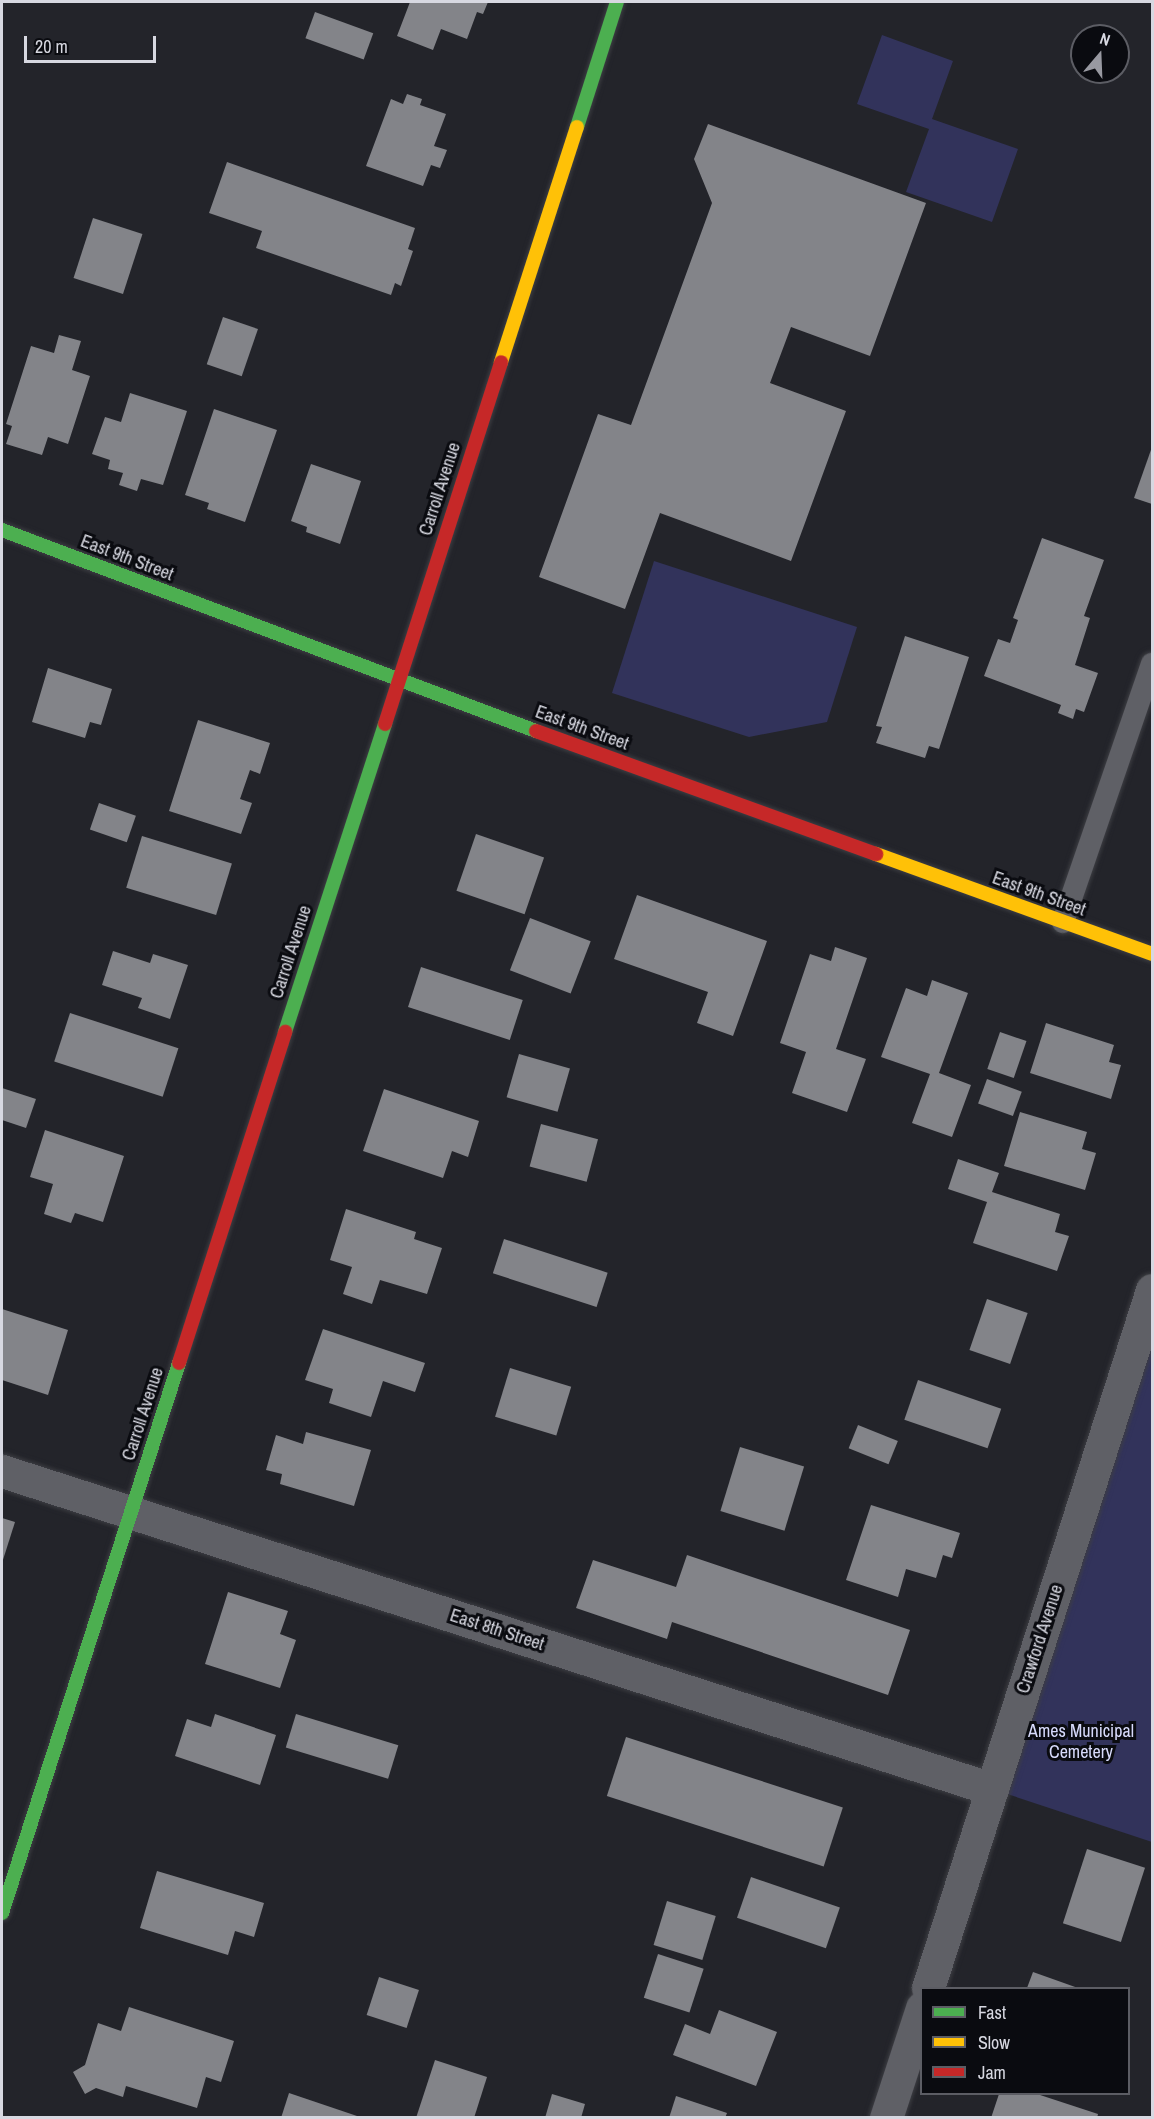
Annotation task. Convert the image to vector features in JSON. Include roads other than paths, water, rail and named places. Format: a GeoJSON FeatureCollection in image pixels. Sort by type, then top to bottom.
{"type":"FeatureCollection","features":[{"type":"Feature","properties":{"kind":"street","name":"Carroll Avenue"},"geometry":{"type":"LineString","coordinates":[[2,1913],[617,2]]}},
{"type":"Feature","properties":{"kind":"street","name":"East 9th Street"},"geometry":{"type":"LineString","coordinates":[[2,530],[397,681],[1152,954]]}},
{"type":"Feature","properties":{"kind":"street","name":"Crawford Avenue"},"geometry":{"type":"LineString","coordinates":[[929,1987],[1152,1290]]}},
{"type":"Feature","properties":{"kind":"street","name":"East 8th Street"},"geometry":{"type":"LineString","coordinates":[[2,1471],[992,1789]]}},
{"type":"Feature","properties":{"kind":"street"},"geometry":{"type":"LineString","coordinates":[[886,2118],[920,2011]]}},
{"type":"Feature","properties":{"kind":"lane"},"geometry":{"type":"LineString","coordinates":[[1063,922],[1152,664]]}},
{"type":"Feature","properties":{"kind":"park label","name":"Ames Municipal Cemetery"},"geometry":{"type":"Point","coordinates":[1081,1742]}}]}
